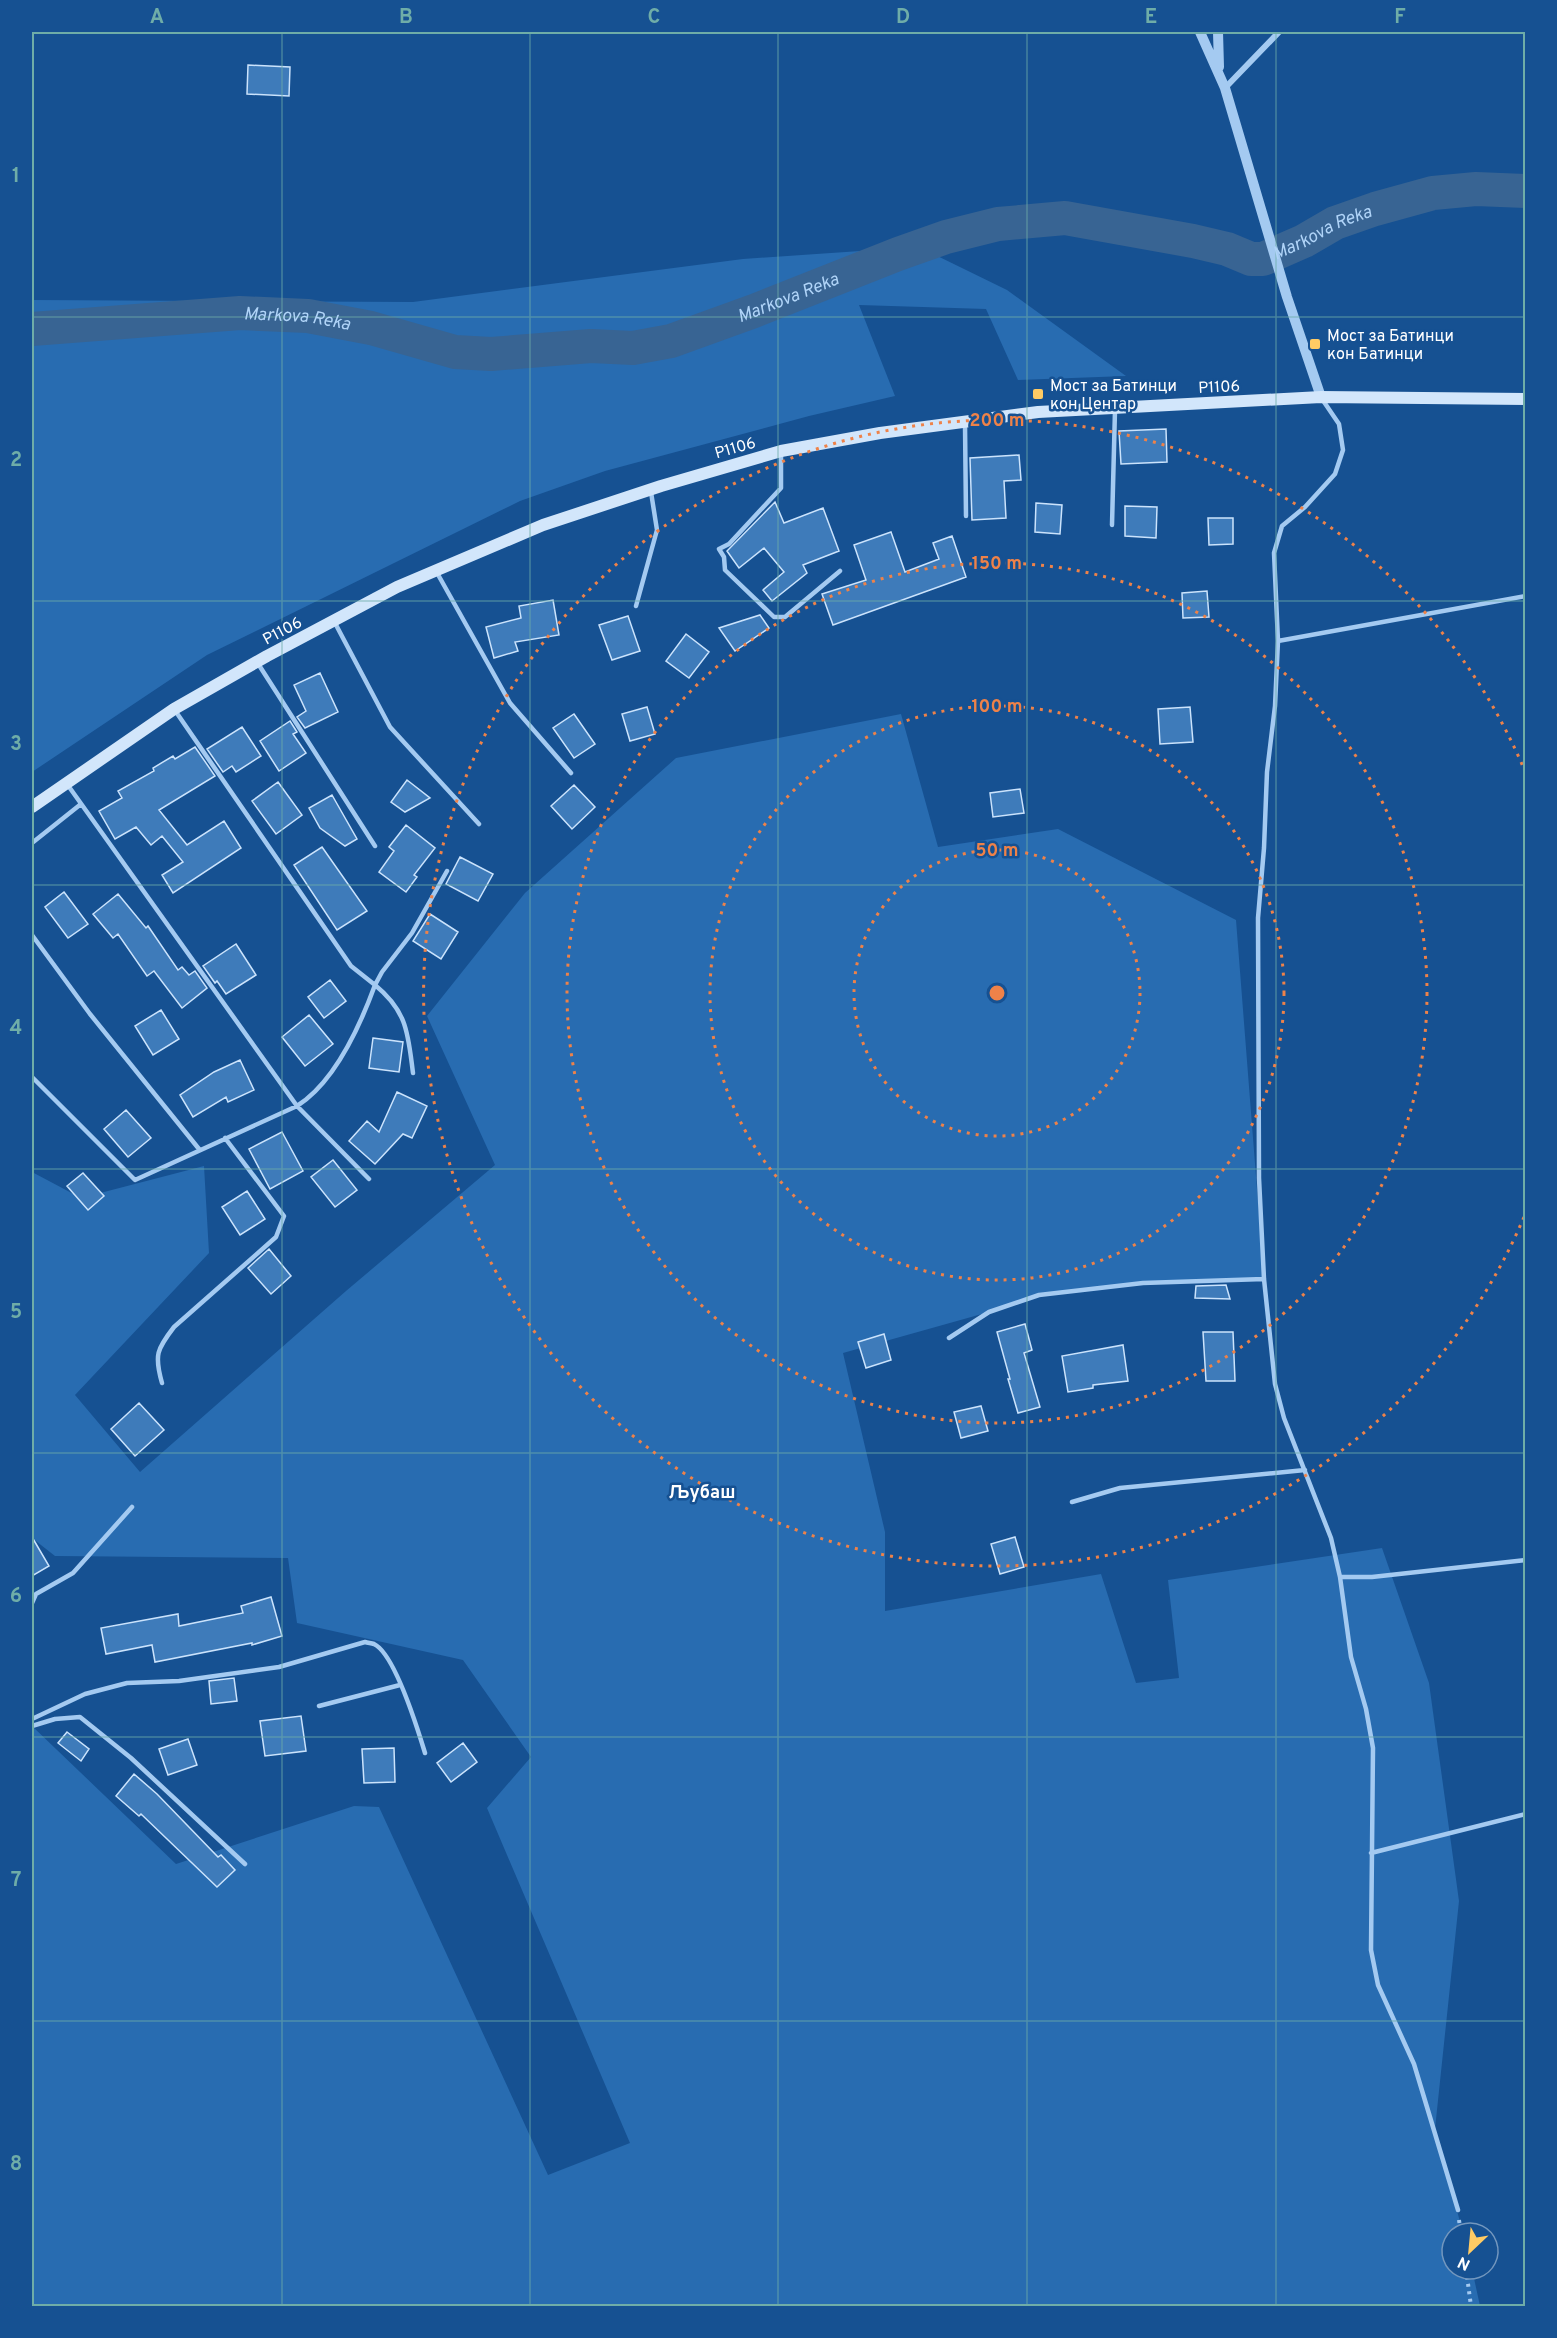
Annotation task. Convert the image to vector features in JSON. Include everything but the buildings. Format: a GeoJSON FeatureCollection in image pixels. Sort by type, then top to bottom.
{"type":"FeatureCollection","features":[{"type":"Feature","properties":{"kind":"main road","name":"P1106"},"geometry":{"type":"LineString","coordinates":[[32,807],[65,782],[174,709],[397,587],[543,525],[651,489],[781,451],[880,433],[1038,412],[1321,397],[1526,399]]}},
{"type":"Feature","properties":{"kind":"street"},"geometry":{"type":"LineString","coordinates":[[1200,32],[1225,88],[1287,297],[1321,397]]}},
{"type":"Feature","properties":{"kind":"street"},"geometry":{"type":"LineString","coordinates":[[1218,32],[1219,74]]}},
{"type":"Feature","properties":{"kind":"street"},"geometry":{"type":"LineString","coordinates":[[1225,88],[1279,32]]}},
{"type":"Feature","properties":{"kind":"lane"},"geometry":{"type":"LineString","coordinates":[[1321,397],[1339,424],[1343,450],[1335,474],[1305,507],[1282,526],[1274,553],[1278,641],[1258,918],[1259,1178],[1264,1279],[1275,1384],[1284,1418],[1331,1538],[1341,1577],[1351,1657],[1366,1709],[1372,1748],[1371,1950],[1378,1985],[1414,2064],[1458,2210]]}},
{"type":"Feature","properties":{"kind":"lane"},"geometry":{"type":"LineString","coordinates":[[1112,525],[1115,408]]}},
{"type":"Feature","properties":{"kind":"lane"},"geometry":{"type":"LineString","coordinates":[[965,422],[966,516]]}},
{"type":"Feature","properties":{"kind":"lane"},"geometry":{"type":"LineString","coordinates":[[781,451],[781,488],[729,544],[718,549],[724,557],[725,570],[774,617],[785,616],[840,571]]}},
{"type":"Feature","properties":{"kind":"lane"},"geometry":{"type":"LineString","coordinates":[[636,606],[657,530],[651,489]]}},
{"type":"Feature","properties":{"kind":"lane"},"geometry":{"type":"LineString","coordinates":[[436,571],[510,703],[571,772]]}},
{"type":"Feature","properties":{"kind":"lane"},"geometry":{"type":"LineString","coordinates":[[1278,641],[1526,596]]}},
{"type":"Feature","properties":{"kind":"lane"},"geometry":{"type":"LineString","coordinates":[[334,620],[390,727],[479,824]]}},
{"type":"Feature","properties":{"kind":"lane"},"geometry":{"type":"LineString","coordinates":[[257,662],[375,846]]}},
{"type":"Feature","properties":{"kind":"lane"},"geometry":{"type":"LineString","coordinates":[[174,709],[351,966],[391,998],[407,1028],[413,1073]]}},
{"type":"Feature","properties":{"kind":"lane"},"geometry":{"type":"LineString","coordinates":[[65,782],[297,1106],[369,1179]]}},
{"type":"Feature","properties":{"kind":"lane"},"geometry":{"type":"LineString","coordinates":[[32,843],[81,804]]}},
{"type":"Feature","properties":{"kind":"lane"},"geometry":{"type":"LineString","coordinates":[[32,1077],[135,1180],[297,1106],[312,1097],[327,1079],[363,1018],[382,972],[412,933],[447,871]]}},
{"type":"Feature","properties":{"kind":"lane"},"geometry":{"type":"LineString","coordinates":[[32,935],[90,1014],[199,1149]]}},
{"type":"Feature","properties":{"kind":"lane"},"geometry":{"type":"LineString","coordinates":[[162,1383],[158,1352],[162,1342],[174,1327],[276,1237],[284,1216],[225,1138]]}},
{"type":"Feature","properties":{"kind":"lane"},"geometry":{"type":"LineString","coordinates":[[949,1338],[989,1312],[1039,1295],[1143,1283],[1264,1279]]}},
{"type":"Feature","properties":{"kind":"lane"},"geometry":{"type":"LineString","coordinates":[[1072,1502],[1120,1488],[1305,1470]]}},
{"type":"Feature","properties":{"kind":"lane"},"geometry":{"type":"LineString","coordinates":[[32,1603],[36,1594],[73,1573],[132,1507]]}},
{"type":"Feature","properties":{"kind":"lane"},"geometry":{"type":"LineString","coordinates":[[1341,1577],[1372,1577],[1526,1560]]}},
{"type":"Feature","properties":{"kind":"lane"},"geometry":{"type":"LineString","coordinates":[[32,1719],[85,1694],[127,1683],[179,1681],[279,1667],[365,1642],[375,1645],[383,1653],[411,1709],[425,1752]]}},
{"type":"Feature","properties":{"kind":"lane"},"geometry":{"type":"LineString","coordinates":[[319,1706],[400,1685]]}},
{"type":"Feature","properties":{"kind":"lane"},"geometry":{"type":"LineString","coordinates":[[32,1726],[54,1719],[80,1717],[130,1758],[245,1864]]}},
{"type":"Feature","properties":{"kind":"lane"},"geometry":{"type":"LineString","coordinates":[[1371,1853],[1526,1814]]}},
{"type":"Feature","properties":{"kind":"path"},"geometry":{"type":"LineString","coordinates":[[1468,2281],[1471,2307]]}},
{"type":"Feature","properties":{"kind":"shaded area"},"geometry":{"type":"Polygon","coordinates":[[[919,247],[1007,290],[1126,376],[1018,380],[986,309],[859,305],[895,396],[809,416],[605,471],[520,501],[207,655],[32,772],[32,300],[413,302],[743,259],[919,247]]]}},
{"type":"Feature","properties":{"kind":"shaded area"},"geometry":{"type":"Polygon","coordinates":[[[901,714],[938,847],[1058,829],[1236,920],[1264,1279],[1143,1283],[1039,1295],[989,1312],[843,1353],[885,1532],[885,1611],[1101,1574],[1136,1683],[1179,1678],[1168,1580],[1382,1548],[1429,1683],[1459,1901],[1435,2129],[1460,2221],[1440,2221],[1440,2281],[1475,2281],[1480,2306],[32,2306],[32,1726],[176,1864],[354,1806],[379,1807],[548,2175],[630,2143],[487,1808],[531,1757],[463,1660],[297,1623],[288,1558],[55,1556],[32,1538],[32,1172],[81,1198],[204,1166],[209,1253],[75,1395],[140,1472],[346,1291],[495,1165],[427,1016],[525,893],[676,758],[901,714]]]}},
{"type":"Feature","properties":{"kind":"waterway","name":"Markova Reka"},"geometry":{"type":"LineString","coordinates":[[32,329],[240,313],[308,316],[371,328],[455,352],[491,354],[591,346],[633,348],[671,341],[898,254],[946,237],[998,224],[1065,218],[1193,241],[1227,249],[1251,259],[1263,259],[1304,241],[1335,223],[1433,193],[1476,189],[1526,191]]}},
{"type":"Feature","properties":{"kind":"place","name":"Мост за Батинци кон Батинци"},"geometry":{"type":"Point","coordinates":[1315,344]}},
{"type":"Feature","properties":{"kind":"place","name":"Мост за Батинци кон Центар"},"geometry":{"type":"Point","coordinates":[1038,394]}},
{"type":"Feature","properties":{"kind":"district","name":"Љубаш"},"geometry":{"type":"Point","coordinates":[702,1492]}}]}
